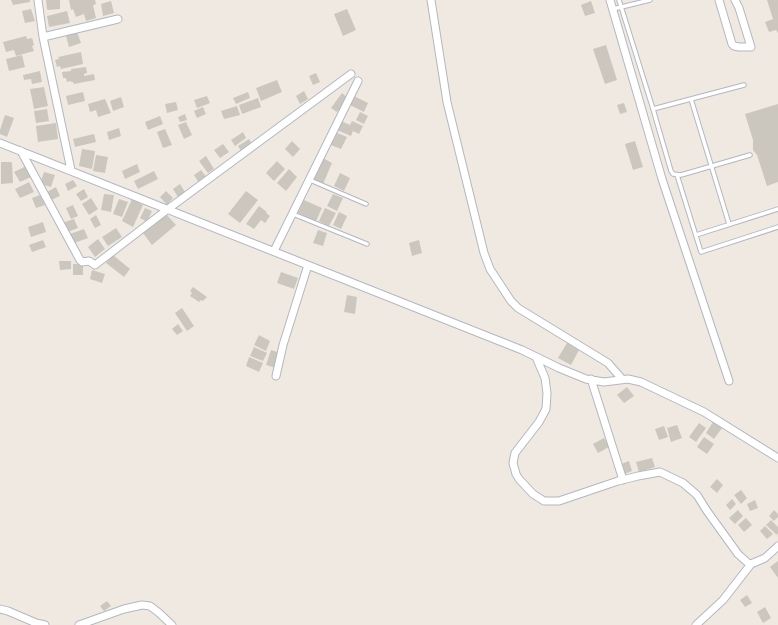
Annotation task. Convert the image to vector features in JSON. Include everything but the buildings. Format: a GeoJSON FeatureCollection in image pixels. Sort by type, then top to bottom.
{"type":"FeatureCollection","features":[{"type":"Feature","properties":{"kind":"street"},"geometry":{"type":"LineString","coordinates":[[38,0],[43,38],[71,170]]}},
{"type":"Feature","properties":{"kind":"street"},"geometry":{"type":"LineString","coordinates":[[431,0],[447,102],[484,253],[490,269],[511,301],[518,308],[608,363],[622,379]]}},
{"type":"Feature","properties":{"kind":"street"},"geometry":{"type":"LineString","coordinates":[[610,0],[662,179],[729,381]]}},
{"type":"Feature","properties":{"kind":"street"},"geometry":{"type":"LineString","coordinates":[[719,0],[732,44],[739,47],[751,47],[739,8],[735,0]]}},
{"type":"Feature","properties":{"kind":"street"},"geometry":{"type":"LineString","coordinates":[[43,38],[118,19]]}},
{"type":"Feature","properties":{"kind":"street"},"geometry":{"type":"LineString","coordinates":[[21,151],[81,261],[89,261],[93,265],[96,265],[168,209],[351,74]]}},
{"type":"Feature","properties":{"kind":"street"},"geometry":{"type":"LineString","coordinates":[[274,251],[358,81]]}},
{"type":"Feature","properties":{"kind":"street"},"geometry":{"type":"LineString","coordinates":[[0,143],[522,350],[559,368],[592,380],[604,382],[628,379],[641,382],[704,412],[778,458]]}},
{"type":"Feature","properties":{"kind":"street"},"geometry":{"type":"LineString","coordinates":[[276,376],[283,345],[308,265]]}},
{"type":"Feature","properties":{"kind":"street"},"geometry":{"type":"LineString","coordinates":[[536,357],[545,378],[547,393],[546,409],[539,422],[515,453],[513,463],[519,479],[533,494],[544,501],[559,501],[623,480],[660,472],[683,483],[697,495],[738,554],[751,564]]}},
{"type":"Feature","properties":{"kind":"street"},"geometry":{"type":"LineString","coordinates":[[592,380],[623,480]]}},
{"type":"Feature","properties":{"kind":"street"},"geometry":{"type":"LineString","coordinates":[[696,625],[723,600],[751,564],[765,558],[778,546]]}},
{"type":"Feature","properties":{"kind":"street"},"geometry":{"type":"LineString","coordinates":[[79,625],[124,609],[142,605],[150,606],[172,625]]}},
{"type":"Feature","properties":{"kind":"street"},"geometry":{"type":"LineString","coordinates":[[0,609],[44,625]]}},
{"type":"Feature","properties":{"kind":"lane"},"geometry":{"type":"LineString","coordinates":[[619,0],[671,171],[677,175],[701,252],[778,227]]}},
{"type":"Feature","properties":{"kind":"lane"},"geometry":{"type":"LineString","coordinates":[[613,9],[650,0]]}},
{"type":"Feature","properties":{"kind":"lane"},"geometry":{"type":"LineString","coordinates":[[653,109],[744,85]]}},
{"type":"Feature","properties":{"kind":"lane"},"geometry":{"type":"LineString","coordinates":[[691,99],[729,224]]}},
{"type":"Feature","properties":{"kind":"lane"},"geometry":{"type":"LineString","coordinates":[[677,175],[750,155]]}},
{"type":"Feature","properties":{"kind":"lane"},"geometry":{"type":"LineString","coordinates":[[310,180],[366,204]]}},
{"type":"Feature","properties":{"kind":"lane"},"geometry":{"type":"LineString","coordinates":[[696,235],[778,209]]}},
{"type":"Feature","properties":{"kind":"lane"},"geometry":{"type":"LineString","coordinates":[[293,214],[367,244]]}}]}
